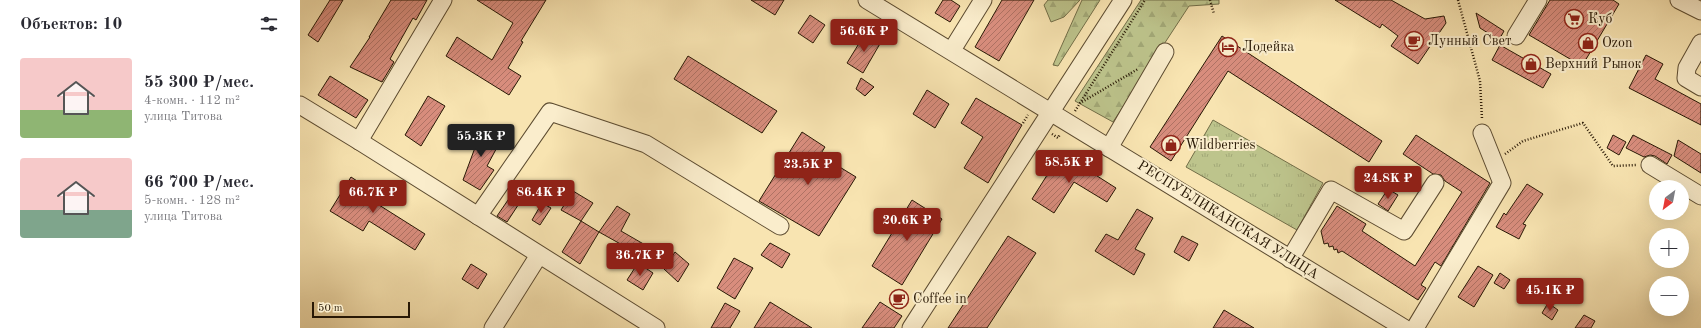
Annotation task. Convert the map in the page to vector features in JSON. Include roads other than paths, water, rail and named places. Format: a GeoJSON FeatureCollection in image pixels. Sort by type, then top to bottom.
{"type":"FeatureCollection","features":[{"type":"Feature","properties":{"kind":"street"},"geometry":{"type":"LineString","coordinates":[[359,141],[443,0]]}},
{"type":"Feature","properties":{"kind":"street","name":"РЕСПУБЛИКАНСКАЯ УЛИЦА"},"geometry":{"type":"LineString","coordinates":[[867,0],[952,50],[1109,148],[1404,328]]}},
{"type":"Feature","properties":{"kind":"street"},"geometry":{"type":"LineString","coordinates":[[952,50],[983,0]]}},
{"type":"Feature","properties":{"kind":"street"},"geometry":{"type":"LineString","coordinates":[[911,328],[1123,0]]}},
{"type":"Feature","properties":{"kind":"street"},"geometry":{"type":"LineString","coordinates":[[1516,36],[1538,0]]}},
{"type":"Feature","properties":{"kind":"street"},"geometry":{"type":"LineString","coordinates":[[1679,0],[1701,11]]}},
{"type":"Feature","properties":{"kind":"street"},"geometry":{"type":"LineString","coordinates":[[1701,42],[1687,68],[1686,78],[1701,87]]}},
{"type":"Feature","properties":{"kind":"street"},"geometry":{"type":"LineString","coordinates":[[1109,148],[1166,52]]}},
{"type":"Feature","properties":{"kind":"street"},"geometry":{"type":"LineString","coordinates":[[300,105],[656,328]]}},
{"type":"Feature","properties":{"kind":"street"},"geometry":{"type":"LineString","coordinates":[[478,216],[550,112],[646,144],[780,226]]}},
{"type":"Feature","properties":{"kind":"street"},"geometry":{"type":"LineString","coordinates":[[1416,328],[1502,183],[1482,133]]}},
{"type":"Feature","properties":{"kind":"street"},"geometry":{"type":"LineString","coordinates":[[1650,165],[1701,196]]}},
{"type":"Feature","properties":{"kind":"street"},"geometry":{"type":"LineString","coordinates":[[1290,259],[1331,190],[1404,231],[1435,183]]}},
{"type":"Feature","properties":{"kind":"street"},"geometry":{"type":"LineString","coordinates":[[493,328],[540,255]]}},
{"type":"Feature","properties":{"kind":"place","name":"Куб"},"geometry":{"type":"Point","coordinates":[1574,19]}},
{"type":"Feature","properties":{"kind":"place","name":"Лунный Свет"},"geometry":{"type":"Point","coordinates":[1414,41]}},
{"type":"Feature","properties":{"kind":"place","name":"Ozon"},"geometry":{"type":"Point","coordinates":[1588,43]}},
{"type":"Feature","properties":{"kind":"place","name":"Лодейка"},"geometry":{"type":"Point","coordinates":[1228,47]}},
{"type":"Feature","properties":{"kind":"place","name":"Верхний Рынок"},"geometry":{"type":"Point","coordinates":[1531,64]}},
{"type":"Feature","properties":{"kind":"place","name":"Wildberries"},"geometry":{"type":"Point","coordinates":[1171,145]}},
{"type":"Feature","properties":{"kind":"place","name":"Coffee in"},"geometry":{"type":"Point","coordinates":[899,299]}}]}
